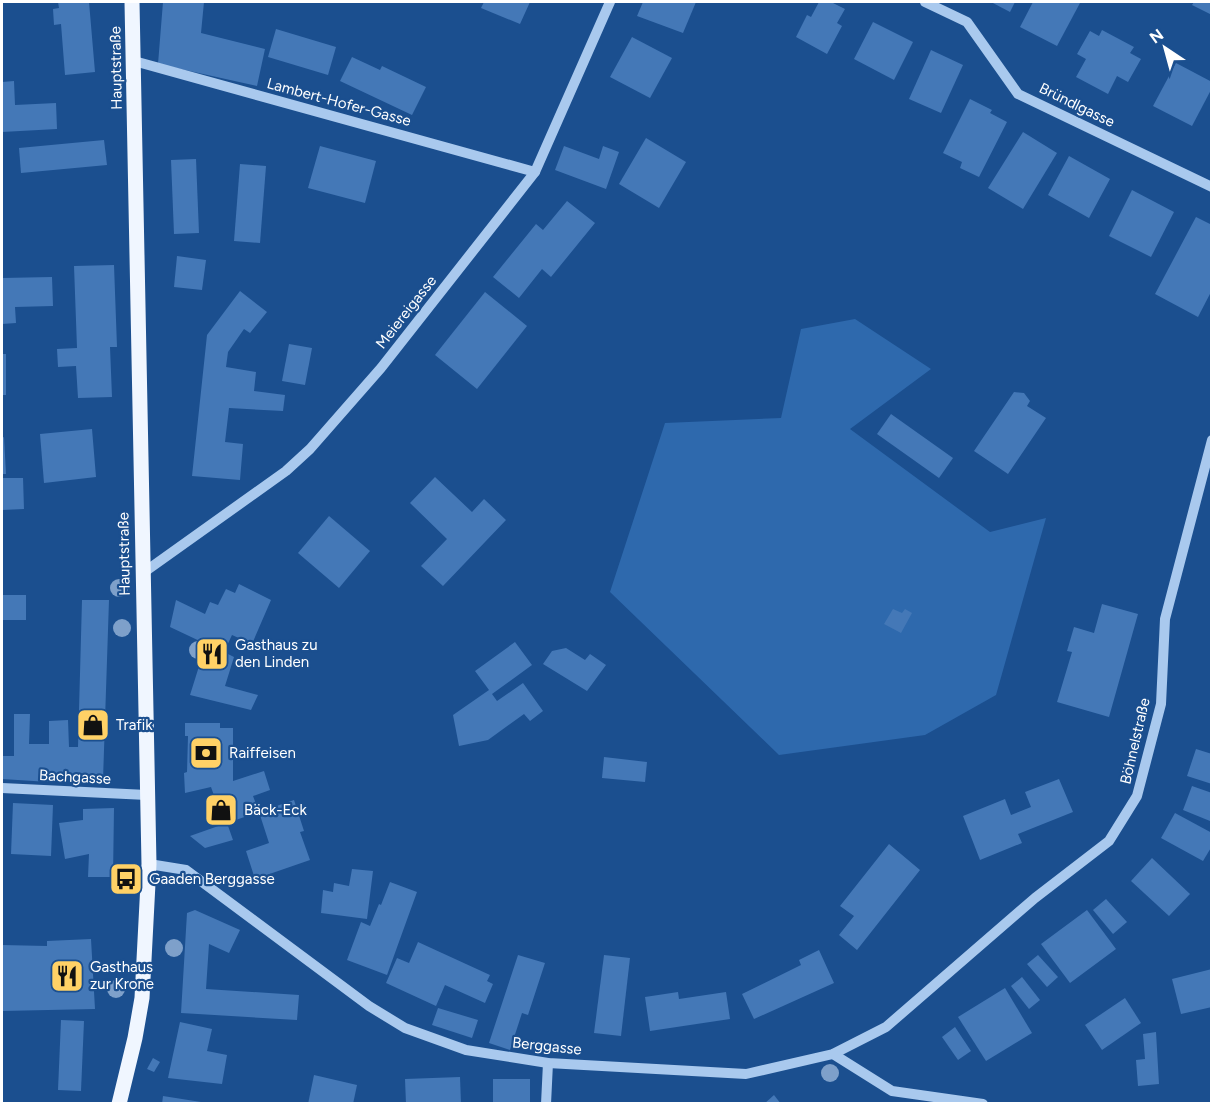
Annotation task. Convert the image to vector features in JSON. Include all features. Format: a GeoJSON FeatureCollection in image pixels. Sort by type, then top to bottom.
{"type":"FeatureCollection","features":[{"type":"Feature","properties":{"kind":"main road","name":"Hauptstraße"},"geometry":{"type":"LineString","coordinates":[[119,1104],[142,998],[149,864],[132,2]]}},
{"type":"Feature","properties":{"kind":"street","name":"Meiereigasse"},"geometry":{"type":"LineString","coordinates":[[143,573],[286,471],[310,449],[381,368],[536,172],[610,2]]}},
{"type":"Feature","properties":{"kind":"street","name":"Bründlgasse"},"geometry":{"type":"LineString","coordinates":[[925,2],[967,22],[1018,94],[1212,187]]}},
{"type":"Feature","properties":{"kind":"street","name":"Lambert-Hofer-Gasse"},"geometry":{"type":"LineString","coordinates":[[134,61],[536,172]]}},
{"type":"Feature","properties":{"kind":"street","name":"Böhnelstraße"},"geometry":{"type":"LineString","coordinates":[[833,1054],[886,1027],[1035,898],[1108,841],[1137,796],[1161,704],[1165,619],[1212,440]]}},
{"type":"Feature","properties":{"kind":"street","name":"Bachgasse"},"geometry":{"type":"LineString","coordinates":[[2,788],[147,795]]}},
{"type":"Feature","properties":{"kind":"street","name":"Berggasse"},"geometry":{"type":"LineString","coordinates":[[149,864],[186,870],[369,1006],[405,1028],[466,1050],[548,1064],[746,1074],[833,1054]]}},
{"type":"Feature","properties":{"kind":"street"},"geometry":{"type":"LineString","coordinates":[[833,1054],[892,1091],[983,1104]]}},
{"type":"Feature","properties":{"kind":"street"},"geometry":{"type":"LineString","coordinates":[[546,1104],[548,1064]]}},
{"type":"Feature","properties":{"kind":"shaded area"},"geometry":{"type":"Polygon","coordinates":[[[855,319],[931,369],[850,429],[990,532],[1046,518],[996,695],[925,735],[779,755],[610,592],[665,423],[781,418],[801,329],[855,319]]]}},
{"type":"Feature","properties":{"kind":"building"},"geometry":{"type":"Polygon","coordinates":[[[58,2],[89,2],[95,72],[65,75],[61,24],[54,25],[53,9],[59,8],[58,2]]]}},
{"type":"Feature","properties":{"kind":"building"},"geometry":{"type":"Polygon","coordinates":[[[163,2],[204,2],[201,33],[265,49],[257,86],[158,64],[163,2]]]}},
{"type":"Feature","properties":{"kind":"building"},"geometry":{"type":"Polygon","coordinates":[[[484,2],[530,2],[520,24],[481,8],[484,2]]]}},
{"type":"Feature","properties":{"kind":"building"},"geometry":{"type":"Polygon","coordinates":[[[643,2],[696,2],[683,33],[637,16],[643,2]]]}},
{"type":"Feature","properties":{"kind":"building"},"geometry":{"type":"Polygon","coordinates":[[[819,2],[831,2],[845,9],[837,23],[842,26],[827,54],[796,37],[807,15],[811,17],[819,2]]]}},
{"type":"Feature","properties":{"kind":"building"},"geometry":{"type":"Polygon","coordinates":[[[991,2],[1015,2],[1010,12],[991,2]]]}},
{"type":"Feature","properties":{"kind":"building"},"geometry":{"type":"Polygon","coordinates":[[[1033,2],[1080,3],[1057,46],[1020,27],[1033,2]]]}},
{"type":"Feature","properties":{"kind":"building"},"geometry":{"type":"Polygon","coordinates":[[[1194,2],[1212,2],[1212,15],[1192,5],[1194,2]]]}},
{"type":"Feature","properties":{"kind":"building"},"geometry":{"type":"Polygon","coordinates":[[[873,22],[913,42],[894,80],[854,59],[873,22]]]}},
{"type":"Feature","properties":{"kind":"building"},"geometry":{"type":"Polygon","coordinates":[[[276,29],[336,47],[328,75],[268,57],[276,29]]]}},
{"type":"Feature","properties":{"kind":"building"},"geometry":{"type":"Polygon","coordinates":[[[1102,30],[1134,47],[1130,53],[1141,59],[1128,82],[1117,76],[1108,94],[1076,77],[1086,59],[1077,54],[1090,31],[1099,36],[1102,30]]]}},
{"type":"Feature","properties":{"kind":"building"},"geometry":{"type":"Polygon","coordinates":[[[632,37],[672,58],[650,98],[610,77],[632,37]]]}},
{"type":"Feature","properties":{"kind":"building"},"geometry":{"type":"Polygon","coordinates":[[[931,50],[963,65],[941,113],[909,99],[931,50]]]}},
{"type":"Feature","properties":{"kind":"building"},"geometry":{"type":"Polygon","coordinates":[[[352,57],[380,70],[382,66],[426,87],[412,115],[340,81],[352,57]]]}},
{"type":"Feature","properties":{"kind":"building"},"geometry":{"type":"Polygon","coordinates":[[[1176,63],[1212,82],[1212,88],[1192,126],[1153,106],[1176,63]]]}},
{"type":"Feature","properties":{"kind":"building"},"geometry":{"type":"Polygon","coordinates":[[[14,81],[15,105],[56,103],[57,129],[2,132],[2,82],[14,81]]]}},
{"type":"Feature","properties":{"kind":"building"},"geometry":{"type":"Polygon","coordinates":[[[970,99],[992,110],[990,113],[1007,122],[979,177],[960,168],[962,162],[943,153],[970,99]]]}},
{"type":"Feature","properties":{"kind":"building"},"geometry":{"type":"Polygon","coordinates":[[[1023,132],[1057,153],[1023,209],[988,188],[1023,132]]]}},
{"type":"Feature","properties":{"kind":"building"},"geometry":{"type":"Polygon","coordinates":[[[646,138],[686,162],[659,208],[619,184],[646,138]]]}},
{"type":"Feature","properties":{"kind":"building"},"geometry":{"type":"Polygon","coordinates":[[[104,140],[107,165],[21,173],[19,148],[104,140]]]}},
{"type":"Feature","properties":{"kind":"building"},"geometry":{"type":"Polygon","coordinates":[[[320,146],[376,161],[365,203],[308,188],[320,146]]]}},
{"type":"Feature","properties":{"kind":"building"},"geometry":{"type":"Polygon","coordinates":[[[564,146],[599,159],[603,146],[619,152],[606,189],[555,170],[564,146]]]}},
{"type":"Feature","properties":{"kind":"building"},"geometry":{"type":"Polygon","coordinates":[[[1069,156],[1110,179],[1089,218],[1048,195],[1069,156]]]}},
{"type":"Feature","properties":{"kind":"building"},"geometry":{"type":"Polygon","coordinates":[[[196,159],[199,233],[174,234],[171,160],[196,159]]]}},
{"type":"Feature","properties":{"kind":"building"},"geometry":{"type":"Polygon","coordinates":[[[240,164],[266,166],[260,243],[234,241],[240,164]]]}},
{"type":"Feature","properties":{"kind":"building"},"geometry":{"type":"Polygon","coordinates":[[[1132,190],[1174,212],[1151,257],[1109,236],[1132,190]]]}},
{"type":"Feature","properties":{"kind":"building"},"geometry":{"type":"Polygon","coordinates":[[[567,201],[595,223],[551,277],[542,269],[519,298],[493,277],[536,224],[543,230],[567,201]]]}},
{"type":"Feature","properties":{"kind":"building"},"geometry":{"type":"Polygon","coordinates":[[[1196,217],[1212,225],[1212,290],[1198,317],[1155,294],[1196,217]]]}},
{"type":"Feature","properties":{"kind":"building"},"geometry":{"type":"Polygon","coordinates":[[[177,256],[206,260],[202,290],[174,287],[177,256]]]}},
{"type":"Feature","properties":{"kind":"building"},"geometry":{"type":"Polygon","coordinates":[[[114,265],[117,347],[110,347],[112,397],[78,398],[76,366],[58,367],[57,349],[77,348],[74,266],[114,265]]]}},
{"type":"Feature","properties":{"kind":"building"},"geometry":{"type":"Polygon","coordinates":[[[52,277],[53,306],[15,307],[16,323],[2,324],[2,278],[52,277]]]}},
{"type":"Feature","properties":{"kind":"building"},"geometry":{"type":"Polygon","coordinates":[[[240,291],[267,312],[250,333],[244,329],[228,352],[226,367],[256,372],[254,391],[285,395],[283,411],[229,408],[225,442],[243,444],[240,480],[192,476],[207,335],[240,291]]]}},
{"type":"Feature","properties":{"kind":"building"},"geometry":{"type":"Polygon","coordinates":[[[485,292],[527,326],[477,389],[435,355],[485,292]]]}},
{"type":"Feature","properties":{"kind":"building"},"geometry":{"type":"Polygon","coordinates":[[[289,344],[312,348],[305,385],[282,381],[289,344]]]}},
{"type":"Feature","properties":{"kind":"building"},"geometry":{"type":"Polygon","coordinates":[[[2,354],[6,354],[6,395],[2,395],[2,354]]]}},
{"type":"Feature","properties":{"kind":"building"},"geometry":{"type":"Polygon","coordinates":[[[1014,392],[1024,393],[1030,401],[1027,406],[1046,418],[1008,474],[974,451],[1014,392]]]}},
{"type":"Feature","properties":{"kind":"building"},"geometry":{"type":"Polygon","coordinates":[[[891,414],[953,458],[939,478],[877,434],[891,414]]]}},
{"type":"Feature","properties":{"kind":"building"},"geometry":{"type":"Polygon","coordinates":[[[92,429],[96,477],[44,483],[40,434],[92,429]]]}},
{"type":"Feature","properties":{"kind":"building"},"geometry":{"type":"Polygon","coordinates":[[[4,437],[6,474],[2,474],[2,438],[4,437]]]}},
{"type":"Feature","properties":{"kind":"building"},"geometry":{"type":"Polygon","coordinates":[[[435,477],[472,512],[484,499],[506,520],[443,586],[421,566],[447,539],[410,503],[435,477]]]}},
{"type":"Feature","properties":{"kind":"building"},"geometry":{"type":"Polygon","coordinates":[[[2,478],[23,478],[24,509],[2,510],[2,478]]]}},
{"type":"Feature","properties":{"kind":"building"},"geometry":{"type":"Polygon","coordinates":[[[329,516],[370,551],[339,588],[298,553],[329,516]]]}},
{"type":"Feature","properties":{"kind":"building"},"geometry":{"type":"Polygon","coordinates":[[[239,584],[271,600],[252,644],[232,635],[224,652],[234,657],[225,686],[258,695],[251,710],[190,695],[206,644],[170,627],[176,600],[205,614],[210,602],[218,605],[226,589],[235,593],[239,584]]]}},
{"type":"Feature","properties":{"kind":"building"},"geometry":{"type":"Polygon","coordinates":[[[2,595],[26,595],[26,620],[2,620],[2,595]]]}},
{"type":"Feature","properties":{"kind":"building"},"geometry":{"type":"Polygon","coordinates":[[[82,600],[109,600],[103,780],[77,779],[49,782],[2,779],[2,756],[14,756],[14,714],[30,714],[29,744],[49,744],[49,721],[68,720],[69,747],[78,747],[82,600]]]}},
{"type":"Feature","properties":{"kind":"building"},"geometry":{"type":"Polygon","coordinates":[[[1102,604],[1138,614],[1109,717],[1057,702],[1072,652],[1067,651],[1074,627],[1094,633],[1102,604]]]}},
{"type":"Feature","properties":{"kind":"building"},"geometry":{"type":"Polygon","coordinates":[[[893,609],[902,613],[905,609],[912,613],[901,633],[884,624],[893,609]]]}},
{"type":"Feature","properties":{"kind":"building"},"geometry":{"type":"Polygon","coordinates":[[[515,642],[532,665],[492,694],[497,701],[523,683],[543,711],[530,721],[524,714],[488,740],[459,746],[453,715],[489,690],[475,671],[515,642]]]}},
{"type":"Feature","properties":{"kind":"building"},"geometry":{"type":"Polygon","coordinates":[[[566,648],[585,660],[590,654],[606,665],[587,691],[543,664],[552,651],[566,648]]]}},
{"type":"Feature","properties":{"kind":"building"},"geometry":{"type":"Polygon","coordinates":[[[185,723],[220,723],[220,728],[233,728],[233,781],[264,771],[270,790],[253,796],[259,812],[227,823],[233,840],[205,848],[190,836],[224,824],[211,787],[185,793],[184,773],[187,772],[188,736],[185,736],[185,723]]]}},
{"type":"Feature","properties":{"kind":"building"},"geometry":{"type":"Polygon","coordinates":[[[1196,749],[1212,754],[1212,784],[1187,776],[1196,749]]]}},
{"type":"Feature","properties":{"kind":"building"},"geometry":{"type":"Polygon","coordinates":[[[604,757],[647,762],[645,782],[602,778],[604,757]]]}},
{"type":"Feature","properties":{"kind":"building"},"geometry":{"type":"Polygon","coordinates":[[[1059,779],[1073,812],[1018,834],[1022,843],[980,860],[963,816],[1005,799],[1011,815],[1031,807],[1025,792],[1059,779]]]}},
{"type":"Feature","properties":{"kind":"building"},"geometry":{"type":"Polygon","coordinates":[[[1192,786],[1212,793],[1210,821],[1183,810],[1192,786]]]}},
{"type":"Feature","properties":{"kind":"building"},"geometry":{"type":"Polygon","coordinates":[[[294,800],[304,831],[300,832],[310,860],[255,879],[246,851],[269,843],[259,812],[294,800]]]}},
{"type":"Feature","properties":{"kind":"building"},"geometry":{"type":"Polygon","coordinates":[[[13,803],[53,805],[51,856],[11,854],[13,803]]]}},
{"type":"Feature","properties":{"kind":"building"},"geometry":{"type":"Polygon","coordinates":[[[114,808],[113,877],[88,877],[89,854],[65,859],[59,823],[83,820],[83,809],[114,808]]]}},
{"type":"Feature","properties":{"kind":"building"},"geometry":{"type":"Polygon","coordinates":[[[1175,813],[1212,833],[1212,846],[1203,861],[1161,838],[1175,813]]]}},
{"type":"Feature","properties":{"kind":"building"},"geometry":{"type":"Polygon","coordinates":[[[889,844],[920,870],[857,950],[839,935],[854,916],[840,906],[889,844]]]}},
{"type":"Feature","properties":{"kind":"building"},"geometry":{"type":"Polygon","coordinates":[[[1152,858],[1190,894],[1169,916],[1131,881],[1152,858]]]}},
{"type":"Feature","properties":{"kind":"building"},"geometry":{"type":"Polygon","coordinates":[[[352,869],[373,871],[367,919],[321,913],[323,890],[333,892],[334,883],[349,886],[352,869]]]}},
{"type":"Feature","properties":{"kind":"building"},"geometry":{"type":"Polygon","coordinates":[[[390,882],[417,892],[387,975],[347,960],[361,922],[370,926],[390,882]]]}},
{"type":"Feature","properties":{"kind":"building"},"geometry":{"type":"Polygon","coordinates":[[[1106,899],[1127,922],[1113,934],[1093,910],[1106,899]]]}},
{"type":"Feature","properties":{"kind":"building"},"geometry":{"type":"Polygon","coordinates":[[[195,910],[240,930],[229,953],[209,944],[206,989],[299,995],[297,1020],[181,1013],[187,913],[195,910]]]}},
{"type":"Feature","properties":{"kind":"building"},"geometry":{"type":"Polygon","coordinates":[[[1087,910],[1116,949],[1070,983],[1041,944],[1087,910]]]}},
{"type":"Feature","properties":{"kind":"building"},"geometry":{"type":"Polygon","coordinates":[[[91,939],[95,1009],[2,1011],[2,945],[47,946],[47,941],[91,939]]]}},
{"type":"Feature","properties":{"kind":"building"},"geometry":{"type":"Polygon","coordinates":[[[418,942],[490,975],[487,981],[493,984],[485,1003],[445,985],[436,1006],[386,983],[397,958],[409,963],[418,942]]]}},
{"type":"Feature","properties":{"kind":"building"},"geometry":{"type":"Polygon","coordinates":[[[819,950],[834,983],[754,1019],[742,994],[801,965],[799,960],[819,950]]]}},
{"type":"Feature","properties":{"kind":"building"},"geometry":{"type":"Polygon","coordinates":[[[518,955],[545,963],[528,1015],[522,1013],[510,1050],[489,1043],[518,955]]]}},
{"type":"Feature","properties":{"kind":"building"},"geometry":{"type":"Polygon","coordinates":[[[604,955],[630,958],[621,1036],[594,1033],[604,955]]]}},
{"type":"Feature","properties":{"kind":"building"},"geometry":{"type":"Polygon","coordinates":[[[1038,955],[1058,977],[1047,987],[1027,964],[1038,955]]]}},
{"type":"Feature","properties":{"kind":"building"},"geometry":{"type":"Polygon","coordinates":[[[1212,969],[1212,1007],[1181,1014],[1172,979],[1212,969]]]}},
{"type":"Feature","properties":{"kind":"building"},"geometry":{"type":"Polygon","coordinates":[[[1022,977],[1040,1000],[1029,1009],[1011,986],[1022,977]]]}},
{"type":"Feature","properties":{"kind":"building"},"geometry":{"type":"Polygon","coordinates":[[[1005,988],[1032,1033],[986,1061],[958,1017],[1005,988]]]}},
{"type":"Feature","properties":{"kind":"building"},"geometry":{"type":"Polygon","coordinates":[[[678,992],[679,999],[726,992],[730,1019],[650,1031],[645,997],[678,992]]]}},
{"type":"Feature","properties":{"kind":"building"},"geometry":{"type":"Polygon","coordinates":[[[1125,998],[1141,1023],[1102,1050],[1085,1025],[1125,998]]]}},
{"type":"Feature","properties":{"kind":"building"},"geometry":{"type":"Polygon","coordinates":[[[438,1008],[478,1020],[472,1038],[432,1025],[438,1008]]]}},
{"type":"Feature","properties":{"kind":"building"},"geometry":{"type":"Polygon","coordinates":[[[61,1020],[84,1021],[81,1091],[58,1090],[61,1020]]]}},
{"type":"Feature","properties":{"kind":"building"},"geometry":{"type":"Polygon","coordinates":[[[180,1022],[212,1029],[207,1051],[227,1055],[222,1084],[168,1078],[180,1022]]]}},
{"type":"Feature","properties":{"kind":"building"},"geometry":{"type":"Polygon","coordinates":[[[955,1027],[971,1051],[958,1060],[942,1037],[955,1027]]]}},
{"type":"Feature","properties":{"kind":"building"},"geometry":{"type":"Polygon","coordinates":[[[1156,1032],[1159,1084],[1138,1086],[1136,1060],[1145,1059],[1143,1034],[1156,1032]]]}},
{"type":"Feature","properties":{"kind":"building"},"geometry":{"type":"Polygon","coordinates":[[[153,1058],[160,1062],[154,1072],[147,1069],[153,1058]]]}},
{"type":"Feature","properties":{"kind":"building"},"geometry":{"type":"Polygon","coordinates":[[[314,1075],[357,1085],[353,1104],[308,1104],[314,1075]]]}},
{"type":"Feature","properties":{"kind":"building"},"geometry":{"type":"Polygon","coordinates":[[[460,1077],[461,1104],[406,1104],[405,1079],[460,1077]]]}},
{"type":"Feature","properties":{"kind":"building"},"geometry":{"type":"Polygon","coordinates":[[[493,1079],[530,1079],[530,1104],[493,1104],[493,1079]]]}},
{"type":"Feature","properties":{"kind":"building"},"geometry":{"type":"Polygon","coordinates":[[[774,1095],[781,1104],[764,1104],[774,1095]]]}},
{"type":"Feature","properties":{"kind":"building"},"geometry":{"type":"Polygon","coordinates":[[[163,1096],[201,1102],[201,1104],[162,1104],[163,1096]]]}},
{"type":"Feature","properties":{"kind":"place","name":"Gasthaus zu den Linden"},"geometry":{"type":"Point","coordinates":[212,654]}},
{"type":"Feature","properties":{"kind":"place","name":"Trafik"},"geometry":{"type":"Point","coordinates":[93,725]}},
{"type":"Feature","properties":{"kind":"place","name":"Raiffeisen"},"geometry":{"type":"Point","coordinates":[206,753]}},
{"type":"Feature","properties":{"kind":"place","name":"Bäck-Eck"},"geometry":{"type":"Point","coordinates":[221,810]}},
{"type":"Feature","properties":{"kind":"place","name":"Gaaden Berggasse"},"geometry":{"type":"Point","coordinates":[126,879]}},
{"type":"Feature","properties":{"kind":"place","name":"Gasthaus zur Krone"},"geometry":{"type":"Point","coordinates":[67,976]}}]}
